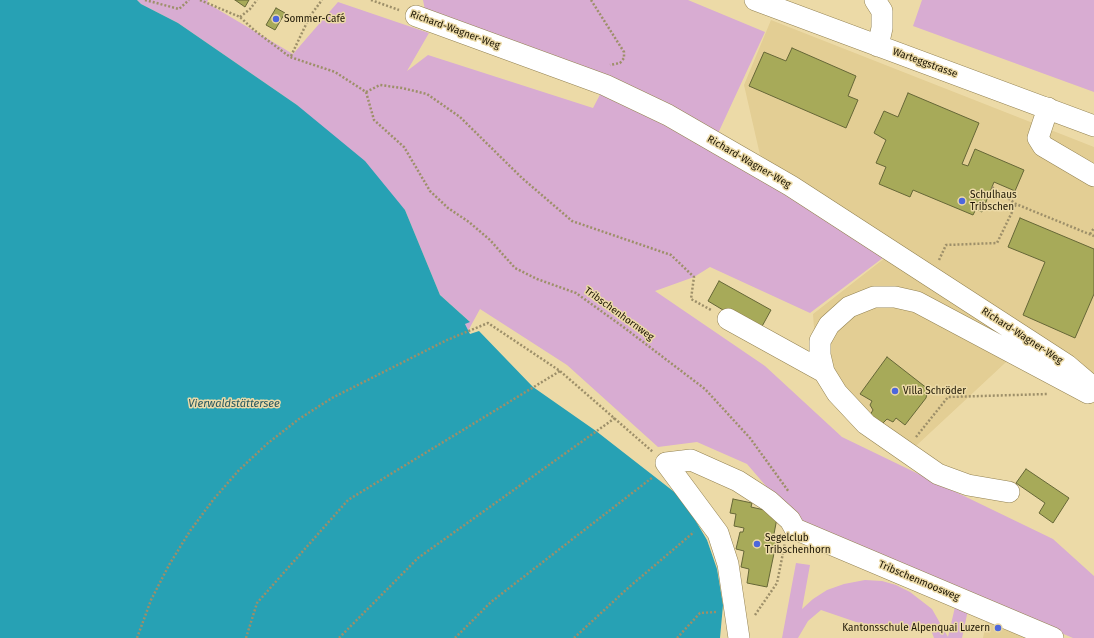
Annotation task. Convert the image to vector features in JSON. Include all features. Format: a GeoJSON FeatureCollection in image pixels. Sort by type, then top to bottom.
{"type":"FeatureCollection","features":[{"type":"Feature","properties":{"kind":"street","name":"Warteggstrasse"},"geometry":{"type":"LineString","coordinates":[[755,0],[1094,126]]}},
{"type":"Feature","properties":{"kind":"street"},"geometry":{"type":"LineString","coordinates":[[875,0],[882,11],[882,28],[878,46]]}},
{"type":"Feature","properties":{"kind":"street","name":"Richard-Wagner-Weg"},"geometry":{"type":"LineString","coordinates":[[416,16],[605,85],[668,115],[791,186],[1067,365],[1094,388]]}},
{"type":"Feature","properties":{"kind":"street"},"geometry":{"type":"LineString","coordinates":[[1048,108],[1038,138],[1043,146],[1094,176]]}},
{"type":"Feature","properties":{"kind":"street"},"geometry":{"type":"LineString","coordinates":[[1009,492],[968,485],[938,474],[866,424],[837,393],[824,372],[820,355],[820,341],[829,325],[848,306],[874,297],[895,297],[917,302],[1084,393],[1094,395]]}},
{"type":"Feature","properties":{"kind":"street"},"geometry":{"type":"LineString","coordinates":[[728,319],[824,372]]}},
{"type":"Feature","properties":{"kind":"street","name":"Tribschenmoosweg"},"geometry":{"type":"LineString","coordinates":[[661,469],[691,460],[738,481],[769,501],[790,520],[795,529],[1052,638]]}},
{"type":"Feature","properties":{"kind":"street"},"geometry":{"type":"LineString","coordinates":[[661,469],[718,533],[728,564],[739,638]]}},
{"type":"Feature","properties":{"kind":"path"},"geometry":{"type":"LineString","coordinates":[[145,0],[179,8],[189,0]]}},
{"type":"Feature","properties":{"kind":"path"},"geometry":{"type":"LineString","coordinates":[[200,0],[240,17],[254,30],[290,57],[335,72],[366,92],[380,85],[428,94],[460,117],[522,178],[572,221],[671,255],[694,277],[691,299],[728,319]]}},
{"type":"Feature","properties":{"kind":"path"},"geometry":{"type":"LineString","coordinates":[[240,17],[250,9],[257,0]]}},
{"type":"Feature","properties":{"kind":"path"},"geometry":{"type":"LineString","coordinates":[[290,57],[310,16],[322,0]]}},
{"type":"Feature","properties":{"kind":"path","name":"Richard-Wagner-Weg"},"geometry":{"type":"LineString","coordinates":[[371,0],[416,16]]}},
{"type":"Feature","properties":{"kind":"path"},"geometry":{"type":"LineString","coordinates":[[591,0],[624,52],[624,58],[620,63],[613,66],[605,65]]}},
{"type":"Feature","properties":{"kind":"path","name":"Tribschenhornweg"},"geometry":{"type":"LineString","coordinates":[[366,92],[374,120],[404,147],[430,191],[448,208],[469,222],[490,240],[515,268],[537,279],[576,293],[705,389],[750,438],[792,496]]}},
{"type":"Feature","properties":{"kind":"path"},"geometry":{"type":"LineString","coordinates":[[992,186],[1016,204],[1094,236]]}},
{"type":"Feature","properties":{"kind":"path"},"geometry":{"type":"LineString","coordinates":[[946,245],[997,243],[1016,204]]}},
{"type":"Feature","properties":{"kind":"path"},"geometry":{"type":"LineString","coordinates":[[1090,234],[1094,228]]}},
{"type":"Feature","properties":{"kind":"path"},"geometry":{"type":"LineString","coordinates":[[137,638],[151,600],[169,565],[190,531],[213,500],[239,470],[268,443],[299,419],[332,398],[447,340],[488,323],[560,371],[615,418],[661,469],[491,602],[455,638]]}},
{"type":"Feature","properties":{"kind":"path"},"geometry":{"type":"LineString","coordinates":[[246,638],[257,603],[348,500],[560,371]]}},
{"type":"Feature","properties":{"kind":"path"},"geometry":{"type":"LineString","coordinates":[[905,451],[948,397],[1054,394]]}},
{"type":"Feature","properties":{"kind":"path"},"geometry":{"type":"LineString","coordinates":[[339,638],[418,558],[615,418]]}},
{"type":"Feature","properties":{"kind":"path"},"geometry":{"type":"LineString","coordinates":[[752,620],[777,583],[790,520]]}},
{"type":"Feature","properties":{"kind":"path"},"geometry":{"type":"LineString","coordinates":[[574,638],[695,531]]}},
{"type":"Feature","properties":{"kind":"path"},"geometry":{"type":"LineString","coordinates":[[677,638],[700,613],[722,611]]}},
{"type":"Feature","properties":{"kind":"shaded area"},"geometry":{"type":"Polygon","coordinates":[[[137,0],[208,0],[207,3],[293,54],[338,2],[429,33],[407,71],[428,55],[593,108],[605,85],[427,20],[423,0],[688,0],[765,32],[714,142],[892,251],[810,313],[710,267],[694,277],[655,291],[765,366],[842,437],[1053,539],[1094,576],[1094,638],[1073,638],[1002,608],[795,529],[778,500],[747,464],[697,442],[658,447],[567,365],[480,309],[468,331],[465,324],[469,321],[440,295],[405,210],[297,105],[178,23],[141,4],[137,0]]]}},
{"type":"Feature","properties":{"kind":"shaded area"},"geometry":{"type":"Polygon","coordinates":[[[922,0],[1094,0],[1094,92],[913,26],[922,0]]]}},
{"type":"Feature","properties":{"kind":"shaded area","name":"Schulhaus Tribschen"},"geometry":{"type":"Polygon","coordinates":[[[771,20],[1094,147],[1094,378],[1033,337],[903,458],[818,384],[813,314],[899,247],[760,155],[744,85],[771,20]]]}},
{"type":"Feature","properties":{"kind":"shaded area"},"geometry":{"type":"Polygon","coordinates":[[[796,563],[810,565],[802,609],[813,599],[827,590],[844,584],[865,580],[882,581],[896,585],[910,592],[932,609],[948,637],[955,607],[968,610],[962,638],[934,638],[931,630],[900,630],[856,622],[821,610],[808,621],[798,638],[782,638],[796,563]]]}},
{"type":"Feature","properties":{"kind":"shaded area","name":"Kantonsschule Alpenquai Luzern"},"geometry":{"type":"Polygon","coordinates":[[[987,618],[1035,638],[983,638],[987,618]]]}},
{"type":"Feature","properties":{"kind":"water","name":"Vierwaldstättersee"},"geometry":{"type":"Polygon","coordinates":[[[0,0],[137,0],[141,4],[178,23],[297,105],[365,161],[405,210],[440,295],[470,322],[465,324],[470,334],[479,331],[533,387],[596,431],[682,498],[707,540],[717,569],[723,605],[720,638],[0,638],[0,0]]]}},
{"type":"Feature","properties":{"kind":"building"},"geometry":{"type":"Polygon","coordinates":[[[235,0],[249,0],[245,7],[235,0]]]}},
{"type":"Feature","properties":{"kind":"building","name":"Sommer-Café"},"geometry":{"type":"Polygon","coordinates":[[[276,8],[285,13],[275,30],[266,25],[276,8]]]}},
{"type":"Feature","properties":{"kind":"building"},"geometry":{"type":"Polygon","coordinates":[[[792,48],[856,76],[848,96],[858,100],[846,128],[749,86],[764,52],[786,61],[792,48]]]}},
{"type":"Feature","properties":{"kind":"building"},"geometry":{"type":"Polygon","coordinates":[[[908,93],[979,123],[962,164],[968,166],[975,149],[1024,170],[1015,191],[994,182],[982,212],[976,209],[973,215],[913,190],[910,197],[879,184],[886,167],[876,163],[886,140],[874,133],[884,111],[898,117],[908,93]]]}},
{"type":"Feature","properties":{"kind":"building"},"geometry":{"type":"Polygon","coordinates":[[[1020,218],[1094,249],[1094,294],[1075,338],[1023,315],[1045,262],[1008,247],[1020,218]]]}},
{"type":"Feature","properties":{"kind":"building"},"geometry":{"type":"Polygon","coordinates":[[[719,281],[771,310],[760,330],[721,314],[723,310],[708,301],[719,281]]]}},
{"type":"Feature","properties":{"kind":"building","name":"Villa Schröder"},"geometry":{"type":"Polygon","coordinates":[[[887,357],[928,389],[926,398],[905,425],[896,418],[893,422],[887,419],[882,424],[870,415],[873,410],[870,405],[872,401],[860,394],[887,357]]]}},
{"type":"Feature","properties":{"kind":"building"},"geometry":{"type":"Polygon","coordinates":[[[1026,469],[1069,498],[1053,523],[1039,513],[1045,503],[1016,483],[1026,469]]]}},
{"type":"Feature","properties":{"kind":"building","name":"Segelclub Tribschenhorn"},"geometry":{"type":"Polygon","coordinates":[[[733,499],[752,503],[751,507],[778,513],[773,539],[777,539],[767,587],[747,583],[749,569],[741,567],[744,551],[736,549],[740,532],[743,532],[744,528],[734,526],[736,514],[730,513],[733,499]]]}},
{"type":"Feature","properties":{"kind":"place","name":"Sommer-Café"},"geometry":{"type":"Point","coordinates":[276,19]}},
{"type":"Feature","properties":{"kind":"place","name":"Schulhaus Tribschen"},"geometry":{"type":"Point","coordinates":[962,201]}},
{"type":"Feature","properties":{"kind":"place","name":"Villa Schröder"},"geometry":{"type":"Point","coordinates":[895,391]}},
{"type":"Feature","properties":{"kind":"place","name":"Segelclub Tribschenhorn"},"geometry":{"type":"Point","coordinates":[757,544]}},
{"type":"Feature","properties":{"kind":"place","name":"Kantonsschule Alpenquai Luzern"},"geometry":{"type":"Point","coordinates":[998,628]}}]}
